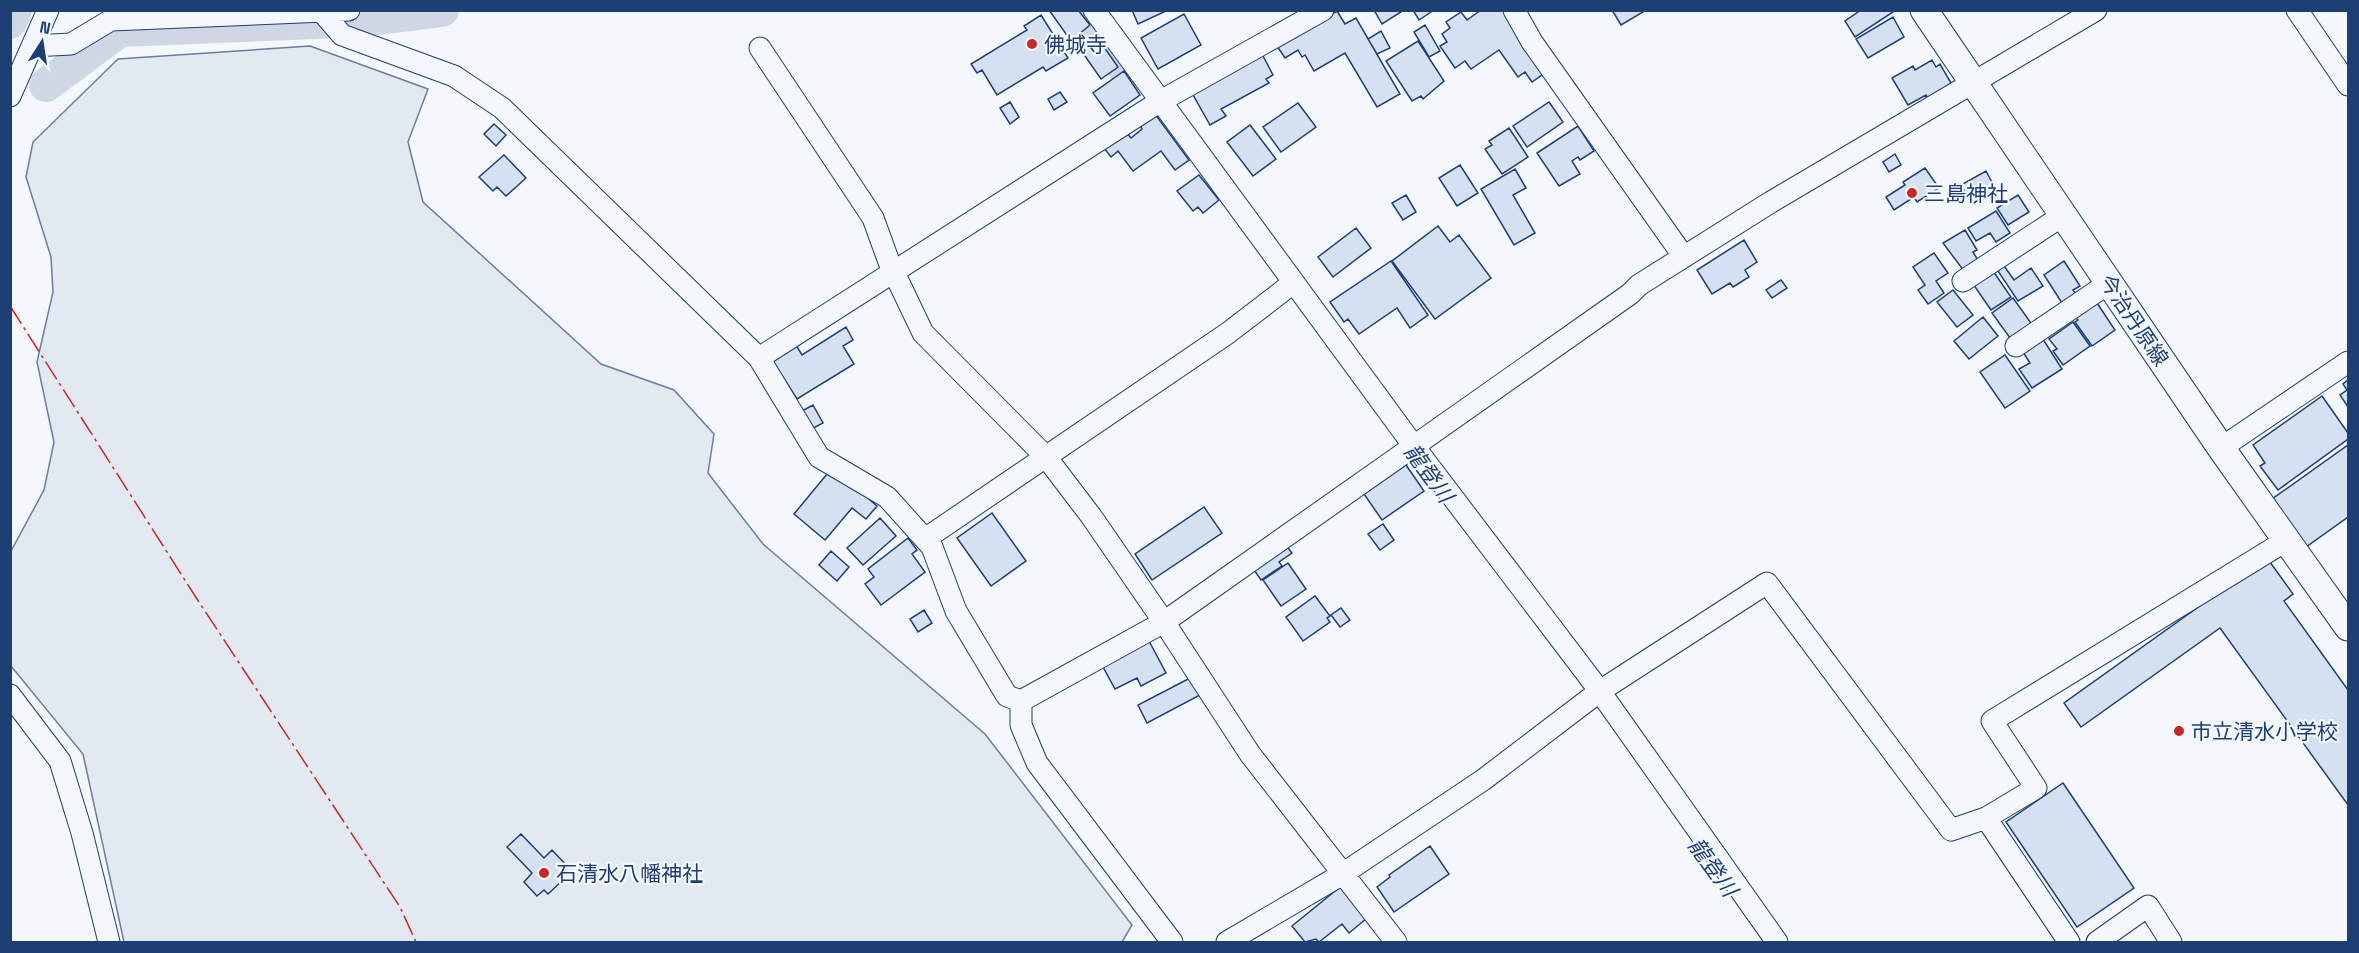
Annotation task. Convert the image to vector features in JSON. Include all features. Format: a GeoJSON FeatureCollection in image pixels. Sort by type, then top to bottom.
{"type":"FeatureCollection","features":[{"type":"Feature","properties":{"kind":"main road","name":"今治丹原線"},"geometry":{"type":"LineString","coordinates":[[1924,10],[2221,448],[2349,627]]}},
{"type":"Feature","properties":{"kind":"street"},"geometry":{"type":"LineString","coordinates":[[12,89],[48,10]]}},
{"type":"Feature","properties":{"kind":"street"},"geometry":{"type":"LineString","coordinates":[[33,46],[71,44],[111,20],[300,11],[323,13],[349,10]]}},
{"type":"Feature","properties":{"kind":"street"},"geometry":{"type":"LineString","coordinates":[[1094,10],[1293,284],[1600,691],[1777,942]]}},
{"type":"Feature","properties":{"kind":"street"},"geometry":{"type":"LineString","coordinates":[[759,358],[1159,102],[1323,10]]}},
{"type":"Feature","properties":{"kind":"street"},"geometry":{"type":"LineString","coordinates":[[1515,10],[1532,42],[1684,257]]}},
{"type":"Feature","properties":{"kind":"street"},"geometry":{"type":"LineString","coordinates":[[323,13],[342,35],[454,76],[502,108],[759,358],[819,457],[887,497],[932,547],[956,611],[1007,696],[1021,701],[1164,622],[1630,294],[1639,285],[1771,202],[1975,84],[2096,10]]}},
{"type":"Feature","properties":{"kind":"street"},"geometry":{"type":"LineString","coordinates":[[2297,10],[2349,85]]}},
{"type":"Feature","properties":{"kind":"street"},"geometry":{"type":"LineString","coordinates":[[760,48],[873,218],[894,271],[923,333],[1046,457],[1091,516],[1164,622],[1250,754],[1341,875],[1396,942]]}},
{"type":"Feature","properties":{"kind":"street"},"geometry":{"type":"LineString","coordinates":[[1963,281],[2062,216]]}},
{"type":"Feature","properties":{"kind":"street"},"geometry":{"type":"LineString","coordinates":[[2016,346],[2109,283]]}},
{"type":"Feature","properties":{"kind":"street"},"geometry":{"type":"LineString","coordinates":[[925,539],[1231,330],[1293,284]]}},
{"type":"Feature","properties":{"kind":"street"},"geometry":{"type":"LineString","coordinates":[[2221,448],[2349,362]]}},
{"type":"Feature","properties":{"kind":"street"},"geometry":{"type":"LineString","coordinates":[[1227,942],[1341,875],[1483,780],[1600,691],[1767,583],[1951,830],[1986,818],[2037,788],[1992,721],[2287,540]]}},
{"type":"Feature","properties":{"kind":"street"},"geometry":{"type":"LineString","coordinates":[[10,695],[60,761],[82,833],[109,942]]}},
{"type":"Feature","properties":{"kind":"street"},"geometry":{"type":"LineString","coordinates":[[1021,701],[1021,724],[1037,764],[1172,942]]}},
{"type":"Feature","properties":{"kind":"street"},"geometry":{"type":"LineString","coordinates":[[1986,818],[2069,942]]}},
{"type":"Feature","properties":{"kind":"street"},"geometry":{"type":"LineString","coordinates":[[2097,942],[2148,906],[2171,942]]}},
{"type":"Feature","properties":{"kind":"shaded area"},"geometry":{"type":"Polygon","coordinates":[[[310,46],[428,89],[408,142],[423,202],[601,364],[674,390],[714,434],[708,473],[763,544],[985,734],[1132,925],[1122,942],[124,942],[83,754],[11,666],[10,553],[44,490],[54,442],[37,362],[53,292],[51,257],[26,177],[33,142],[118,59],[310,46]]]}},
{"type":"Feature","properties":{"kind":"building"},"geometry":{"type":"Polygon","coordinates":[[[1049,10],[1078,10],[1090,25],[1071,41],[1049,10]]]}},
{"type":"Feature","properties":{"kind":"building"},"geometry":{"type":"Polygon","coordinates":[[[1132,10],[1166,10],[1166,11],[1138,24],[1132,10]]]}},
{"type":"Feature","properties":{"kind":"building"},"geometry":{"type":"Polygon","coordinates":[[[1374,10],[1404,10],[1382,24],[1374,10]]]}},
{"type":"Feature","properties":{"kind":"building"},"geometry":{"type":"Polygon","coordinates":[[[1413,10],[1434,10],[1419,20],[1413,10]]]}},
{"type":"Feature","properties":{"kind":"building"},"geometry":{"type":"Polygon","coordinates":[[[1481,10],[1508,10],[1549,70],[1532,82],[1525,72],[1518,77],[1499,50],[1471,69],[1465,61],[1455,68],[1440,46],[1447,42],[1442,34],[1450,28],[1446,22],[1461,12],[1467,20],[1481,10]]]}},
{"type":"Feature","properties":{"kind":"building"},"geometry":{"type":"Polygon","coordinates":[[[1612,10],[1642,10],[1643,12],[1621,25],[1612,10]]]}},
{"type":"Feature","properties":{"kind":"building"},"geometry":{"type":"Polygon","coordinates":[[[1861,10],[1892,10],[1893,12],[1855,37],[1845,21],[1861,10]]]}},
{"type":"Feature","properties":{"kind":"building"},"geometry":{"type":"Polygon","coordinates":[[[1337,11],[1345,24],[1356,18],[1400,94],[1377,107],[1345,53],[1314,71],[1305,55],[1302,57],[1298,50],[1285,58],[1277,46],[1337,11]]]}},
{"type":"Feature","properties":{"kind":"building"},"geometry":{"type":"Polygon","coordinates":[[[1184,14],[1201,45],[1158,69],[1141,38],[1184,14]]]}},
{"type":"Feature","properties":{"kind":"building","name":"佛城寺"},"geometry":{"type":"Polygon","coordinates":[[[1041,15],[1068,58],[1046,71],[1043,67],[997,95],[982,70],[977,73],[971,64],[1027,30],[1024,26],[1041,15]]]}},
{"type":"Feature","properties":{"kind":"building"},"geometry":{"type":"Polygon","coordinates":[[[1893,17],[1904,37],[1868,58],[1856,39],[1893,17]]]}},
{"type":"Feature","properties":{"kind":"building"},"geometry":{"type":"Polygon","coordinates":[[[1425,25],[1440,51],[1429,57],[1414,32],[1425,25]]]}},
{"type":"Feature","properties":{"kind":"building"},"geometry":{"type":"Polygon","coordinates":[[[1381,31],[1390,48],[1377,54],[1368,39],[1381,31]]]}},
{"type":"Feature","properties":{"kind":"building"},"geometry":{"type":"Polygon","coordinates":[[[1095,34],[1118,67],[1101,79],[1078,46],[1095,34]]]}},
{"type":"Feature","properties":{"kind":"building"},"geometry":{"type":"Polygon","coordinates":[[[1418,41],[1444,81],[1423,99],[1421,96],[1412,101],[1386,61],[1418,41]]]}},
{"type":"Feature","properties":{"kind":"building"},"geometry":{"type":"Polygon","coordinates":[[[1262,54],[1273,75],[1266,79],[1269,83],[1221,109],[1226,116],[1210,125],[1192,93],[1262,54]]]}},
{"type":"Feature","properties":{"kind":"building"},"geometry":{"type":"Polygon","coordinates":[[[1932,60],[1936,67],[1940,64],[1951,83],[1947,86],[1950,91],[1930,103],[1926,95],[1908,105],[1892,78],[1913,66],[1915,70],[1932,60]]]}},
{"type":"Feature","properties":{"kind":"building"},"geometry":{"type":"Polygon","coordinates":[[[1124,71],[1140,95],[1110,116],[1093,93],[1124,71]]]}},
{"type":"Feature","properties":{"kind":"building"},"geometry":{"type":"Polygon","coordinates":[[[1060,92],[1067,102],[1054,110],[1048,99],[1060,92]]]}},
{"type":"Feature","properties":{"kind":"building"},"geometry":{"type":"Polygon","coordinates":[[[1010,102],[1019,117],[1010,124],[1000,108],[1010,102]]]}},
{"type":"Feature","properties":{"kind":"building"},"geometry":{"type":"Polygon","coordinates":[[[1549,102],[1563,122],[1527,147],[1513,126],[1549,102]]]}},
{"type":"Feature","properties":{"kind":"building"},"geometry":{"type":"Polygon","coordinates":[[[1298,103],[1316,127],[1281,152],[1263,127],[1298,103]]]}},
{"type":"Feature","properties":{"kind":"building"},"geometry":{"type":"Polygon","coordinates":[[[1155,114],[1189,160],[1175,170],[1161,151],[1133,171],[1118,151],[1111,157],[1104,148],[1126,132],[1131,138],[1142,129],[1140,125],[1155,114]]]}},
{"type":"Feature","properties":{"kind":"building"},"geometry":{"type":"Polygon","coordinates":[[[494,124],[506,135],[496,146],[484,134],[494,124]]]}},
{"type":"Feature","properties":{"kind":"building"},"geometry":{"type":"Polygon","coordinates":[[[1250,125],[1276,159],[1253,176],[1227,142],[1250,125]]]}},
{"type":"Feature","properties":{"kind":"building"},"geometry":{"type":"Polygon","coordinates":[[[1578,126],[1594,151],[1580,160],[1578,157],[1572,161],[1580,174],[1559,186],[1537,153],[1578,126]]]}},
{"type":"Feature","properties":{"kind":"building"},"geometry":{"type":"Polygon","coordinates":[[[1509,128],[1528,157],[1502,174],[1485,149],[1492,145],[1489,141],[1509,128]]]}},
{"type":"Feature","properties":{"kind":"building"},"geometry":{"type":"Polygon","coordinates":[[[1895,154],[1901,165],[1889,172],[1883,162],[1895,154]]]}},
{"type":"Feature","properties":{"kind":"building"},"geometry":{"type":"Polygon","coordinates":[[[504,155],[526,178],[506,196],[497,187],[493,191],[479,177],[504,155]]]}},
{"type":"Feature","properties":{"kind":"building"},"geometry":{"type":"Polygon","coordinates":[[[1460,165],[1478,193],[1457,206],[1439,178],[1460,165]]]}},
{"type":"Feature","properties":{"kind":"building","name":"三島神社"},"geometry":{"type":"Polygon","coordinates":[[[1925,168],[1939,188],[1917,202],[1914,197],[1894,210],[1886,197],[1905,185],[1903,182],[1925,168]]]}},
{"type":"Feature","properties":{"kind":"building"},"geometry":{"type":"Polygon","coordinates":[[[1515,169],[1526,188],[1513,195],[1535,233],[1514,245],[1481,189],[1515,169]]]}},
{"type":"Feature","properties":{"kind":"building"},"geometry":{"type":"Polygon","coordinates":[[[1986,171],[1996,190],[1972,204],[1961,185],[1986,171]]]}},
{"type":"Feature","properties":{"kind":"building"},"geometry":{"type":"Polygon","coordinates":[[[1199,175],[1219,200],[1203,213],[1198,207],[1193,211],[1177,191],[1199,175]]]}},
{"type":"Feature","properties":{"kind":"building"},"geometry":{"type":"Polygon","coordinates":[[[1406,195],[1416,212],[1403,220],[1392,203],[1406,195]]]}},
{"type":"Feature","properties":{"kind":"building"},"geometry":{"type":"Polygon","coordinates":[[[2018,195],[2029,212],[2008,225],[1997,208],[2018,195]]]}},
{"type":"Feature","properties":{"kind":"building"},"geometry":{"type":"Polygon","coordinates":[[[1996,211],[2010,233],[1996,242],[1990,233],[1976,241],[1968,228],[1996,211]]]}},
{"type":"Feature","properties":{"kind":"building"},"geometry":{"type":"Polygon","coordinates":[[[1438,226],[1450,242],[1459,235],[1491,278],[1435,319],[1392,261],[1438,226]]]}},
{"type":"Feature","properties":{"kind":"building"},"geometry":{"type":"Polygon","coordinates":[[[1356,228],[1371,248],[1333,277],[1318,257],[1356,228]]]}},
{"type":"Feature","properties":{"kind":"building"},"geometry":{"type":"Polygon","coordinates":[[[1965,230],[1977,250],[1973,252],[1979,262],[1964,271],[1943,243],[1965,230]]]}},
{"type":"Feature","properties":{"kind":"building"},"geometry":{"type":"Polygon","coordinates":[[[1744,240],[1757,262],[1745,270],[1749,277],[1733,287],[1730,283],[1712,294],[1697,270],[1744,240]]]}},
{"type":"Feature","properties":{"kind":"building"},"geometry":{"type":"Polygon","coordinates":[[[1934,253],[1948,273],[1936,281],[1944,293],[1928,304],[1918,290],[1925,285],[1913,267],[1934,253]]]}},
{"type":"Feature","properties":{"kind":"building"},"geometry":{"type":"Polygon","coordinates":[[[1391,261],[1428,315],[1410,328],[1397,308],[1359,334],[1348,319],[1344,322],[1330,302],[1391,261]]]}},
{"type":"Feature","properties":{"kind":"building"},"geometry":{"type":"Polygon","coordinates":[[[2064,261],[2080,286],[2073,290],[2076,294],[2062,303],[2044,275],[2064,261]]]}},
{"type":"Feature","properties":{"kind":"building"},"geometry":{"type":"Polygon","coordinates":[[[2002,263],[2014,280],[2031,268],[2043,286],[2018,301],[1996,268],[2002,263]]]}},
{"type":"Feature","properties":{"kind":"building"},"geometry":{"type":"Polygon","coordinates":[[[1993,271],[2011,297],[1991,310],[1973,284],[1993,271]]]}},
{"type":"Feature","properties":{"kind":"building"},"geometry":{"type":"Polygon","coordinates":[[[1781,280],[1787,288],[1772,298],[1766,290],[1781,280]]]}},
{"type":"Feature","properties":{"kind":"building"},"geometry":{"type":"Polygon","coordinates":[[[1953,290],[1973,315],[1957,327],[1937,302],[1953,290]]]}},
{"type":"Feature","properties":{"kind":"building"},"geometry":{"type":"Polygon","coordinates":[[[2013,298],[2031,323],[2010,338],[1992,313],[2013,298]]]}},
{"type":"Feature","properties":{"kind":"building"},"geometry":{"type":"Polygon","coordinates":[[[2097,303],[2115,330],[2092,346],[2075,322],[2078,320],[2076,318],[2097,303]]]}},
{"type":"Feature","properties":{"kind":"building"},"geometry":{"type":"Polygon","coordinates":[[[1983,317],[1998,336],[1969,359],[1954,341],[1983,317]]]}},
{"type":"Feature","properties":{"kind":"building"},"geometry":{"type":"Polygon","coordinates":[[[2073,322],[2090,346],[2063,365],[2053,351],[2057,349],[2049,339],[2073,322]]]}},
{"type":"Feature","properties":{"kind":"building"},"geometry":{"type":"Polygon","coordinates":[[[846,327],[853,340],[843,346],[854,364],[797,399],[772,360],[796,345],[802,355],[846,327]]]}},
{"type":"Feature","properties":{"kind":"building"},"geometry":{"type":"Polygon","coordinates":[[[2041,336],[2062,369],[2032,388],[2019,369],[2030,363],[2021,349],[2041,336]]]}},
{"type":"Feature","properties":{"kind":"building"},"geometry":{"type":"Polygon","coordinates":[[[2005,355],[2030,391],[2005,408],[1980,372],[2005,355]]]}},
{"type":"Feature","properties":{"kind":"building"},"geometry":{"type":"Polygon","coordinates":[[[2348,380],[2348,407],[2340,395],[2347,390],[2343,384],[2348,380]]]}},
{"type":"Feature","properties":{"kind":"building"},"geometry":{"type":"Polygon","coordinates":[[[2322,396],[2348,433],[2348,439],[2278,490],[2260,466],[2265,463],[2253,445],[2322,396]]]}},
{"type":"Feature","properties":{"kind":"building"},"geometry":{"type":"Polygon","coordinates":[[[813,405],[823,423],[810,430],[800,412],[813,405]]]}},
{"type":"Feature","properties":{"kind":"building"},"geometry":{"type":"Polygon","coordinates":[[[2348,445],[2348,517],[2306,547],[2272,499],[2348,445]]]}},
{"type":"Feature","properties":{"kind":"building"},"geometry":{"type":"Polygon","coordinates":[[[1406,465],[1424,491],[1382,520],[1364,494],[1406,465]]]}},
{"type":"Feature","properties":{"kind":"building"},"geometry":{"type":"Polygon","coordinates":[[[832,468],[877,506],[866,519],[852,508],[825,540],[794,514],[832,468]]]}},
{"type":"Feature","properties":{"kind":"building"},"geometry":{"type":"Polygon","coordinates":[[[1204,507],[1222,533],[1152,580],[1135,554],[1204,507]]]}},
{"type":"Feature","properties":{"kind":"building"},"geometry":{"type":"Polygon","coordinates":[[[992,513],[1026,561],[991,586],[957,538],[992,513]]]}},
{"type":"Feature","properties":{"kind":"building"},"geometry":{"type":"Polygon","coordinates":[[[880,518],[896,536],[863,565],[847,548],[880,518]]]}},
{"type":"Feature","properties":{"kind":"building"},"geometry":{"type":"Polygon","coordinates":[[[1383,524],[1394,540],[1380,550],[1368,534],[1383,524]]]}},
{"type":"Feature","properties":{"kind":"building"},"geometry":{"type":"Polygon","coordinates":[[[908,538],[917,550],[912,554],[925,572],[881,605],[865,584],[874,577],[868,569],[908,538]]]}},
{"type":"Feature","properties":{"kind":"building"},"geometry":{"type":"Polygon","coordinates":[[[1285,544],[1292,553],[1279,562],[1282,566],[1261,580],[1252,567],[1285,544]]]}},
{"type":"Feature","properties":{"kind":"building"},"geometry":{"type":"Polygon","coordinates":[[[831,551],[849,567],[837,581],[819,565],[831,551]]]}},
{"type":"Feature","properties":{"kind":"building"},"geometry":{"type":"Polygon","coordinates":[[[2267,558],[2293,594],[2284,601],[2348,690],[2348,805],[2220,628],[2081,727],[2064,703],[2267,558]]]}},
{"type":"Feature","properties":{"kind":"building"},"geometry":{"type":"Polygon","coordinates":[[[1288,563],[1306,589],[1281,606],[1263,580],[1288,563]]]}},
{"type":"Feature","properties":{"kind":"building"},"geometry":{"type":"Polygon","coordinates":[[[1315,596],[1330,616],[1327,618],[1330,622],[1303,641],[1286,617],[1315,596]]]}},
{"type":"Feature","properties":{"kind":"building"},"geometry":{"type":"Polygon","coordinates":[[[1341,608],[1350,620],[1340,627],[1331,615],[1341,608]]]}},
{"type":"Feature","properties":{"kind":"building"},"geometry":{"type":"Polygon","coordinates":[[[924,610],[932,623],[918,632],[910,619],[924,610]]]}},
{"type":"Feature","properties":{"kind":"building"},"geometry":{"type":"Polygon","coordinates":[[[1149,641],[1166,673],[1141,686],[1137,678],[1115,689],[1102,665],[1149,641]]]}},
{"type":"Feature","properties":{"kind":"building"},"geometry":{"type":"Polygon","coordinates":[[[1190,678],[1200,695],[1147,723],[1138,705],[1190,678]]]}},
{"type":"Feature","properties":{"kind":"building"},"geometry":{"type":"Polygon","coordinates":[[[2063,783],[2134,888],[2077,927],[2006,822],[2063,783]]]}},
{"type":"Feature","properties":{"kind":"building"},"geometry":{"type":"Polygon","coordinates":[[[521,834],[544,858],[552,850],[568,867],[558,876],[562,881],[548,894],[544,890],[537,896],[524,882],[532,873],[507,847],[521,834]]]}},
{"type":"Feature","properties":{"kind":"building"},"geometry":{"type":"Polygon","coordinates":[[[1430,846],[1449,874],[1394,912],[1377,887],[1390,877],[1389,875],[1430,846]]]}},
{"type":"Feature","properties":{"kind":"building"},"geometry":{"type":"Polygon","coordinates":[[[1340,887],[1366,919],[1349,933],[1342,924],[1319,942],[1316,939],[1305,942],[1292,926],[1340,887]]]}},
{"type":"Feature","properties":{"kind":"waterway"},"geometry":{"type":"LineString","coordinates":[[10,22],[15,10]]}},
{"type":"Feature","properties":{"kind":"waterway","name":"龍登川"},"geometry":{"type":"LineString","coordinates":[[46,85],[120,30],[363,20],[442,10]]}},
{"type":"Feature","properties":{"kind":"waterway","name":"龍登川"},"geometry":{"type":"LineString","coordinates":[[1081,10],[1130,75]]}},
{"type":"Feature","properties":{"kind":"power"},"geometry":{"type":"LineString","coordinates":[[10,306],[197,599],[400,907],[416,942]]}},
{"type":"Feature","properties":{"kind":"place","name":"佛城寺"},"geometry":{"type":"Point","coordinates":[1032,44]}},
{"type":"Feature","properties":{"kind":"place","name":"三島神社"},"geometry":{"type":"Point","coordinates":[1912,193]}},
{"type":"Feature","properties":{"kind":"place","name":"市立清水小学校"},"geometry":{"type":"Point","coordinates":[2179,731]}},
{"type":"Feature","properties":{"kind":"place","name":"石清水八幡神社"},"geometry":{"type":"Point","coordinates":[544,873]}}]}
